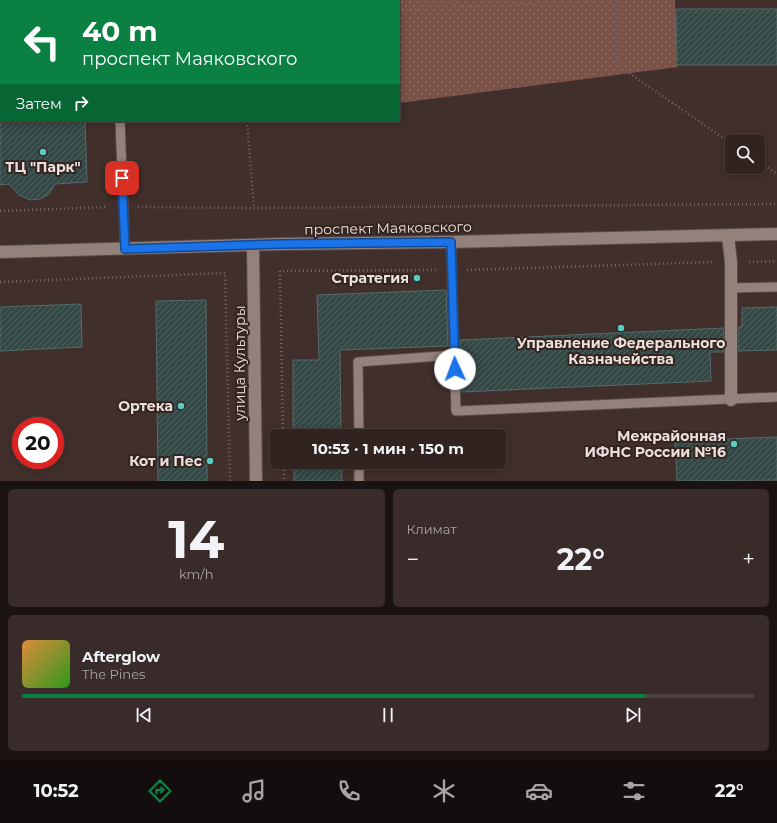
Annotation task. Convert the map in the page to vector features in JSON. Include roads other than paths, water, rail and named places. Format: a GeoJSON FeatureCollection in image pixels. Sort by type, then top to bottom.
{"type":"FeatureCollection","features":[{"type":"Feature","properties":{"kind":"street","name":"проспект Маяковского"},"geometry":{"type":"LineString","coordinates":[[0,252],[777,234]]}},
{"type":"Feature","properties":{"kind":"street"},"geometry":{"type":"LineString","coordinates":[[728,236],[731,262],[731,400]]}},
{"type":"Feature","properties":{"kind":"street","name":"улица Культуры"},"geometry":{"type":"LineString","coordinates":[[253,245],[256,481]]}},
{"type":"Feature","properties":{"kind":"lane"},"geometry":{"type":"LineString","coordinates":[[120,122],[125,249]]}},
{"type":"Feature","properties":{"kind":"lane"},"geometry":{"type":"LineString","coordinates":[[451,242],[456,411],[777,397]]}},
{"type":"Feature","properties":{"kind":"lane"},"geometry":{"type":"LineString","coordinates":[[730,288],[777,287]]}},
{"type":"Feature","properties":{"kind":"lane"},"geometry":{"type":"LineString","coordinates":[[359,429],[358,362],[455,355]]}},
{"type":"Feature","properties":{"kind":"lane"},"geometry":{"type":"LineString","coordinates":[[359,469],[359,481]]}},
{"type":"Feature","properties":{"kind":"place","name":"ТЦ \"Парк\""},"geometry":{"type":"Point","coordinates":[43,152]}},
{"type":"Feature","properties":{"kind":"place","name":"Стратегия"},"geometry":{"type":"Point","coordinates":[417,278]}},
{"type":"Feature","properties":{"kind":"place","name":"Управление Федерального Казначейства"},"geometry":{"type":"Point","coordinates":[621,328]}},
{"type":"Feature","properties":{"kind":"place","name":"Ортека"},"geometry":{"type":"Point","coordinates":[181,406]}},
{"type":"Feature","properties":{"kind":"place","name":"Межрайонная ИФНС России №16"},"geometry":{"type":"Point","coordinates":[734,444]}},
{"type":"Feature","properties":{"kind":"place","name":"Кот и Пес"},"geometry":{"type":"Point","coordinates":[210,461]}}]}
